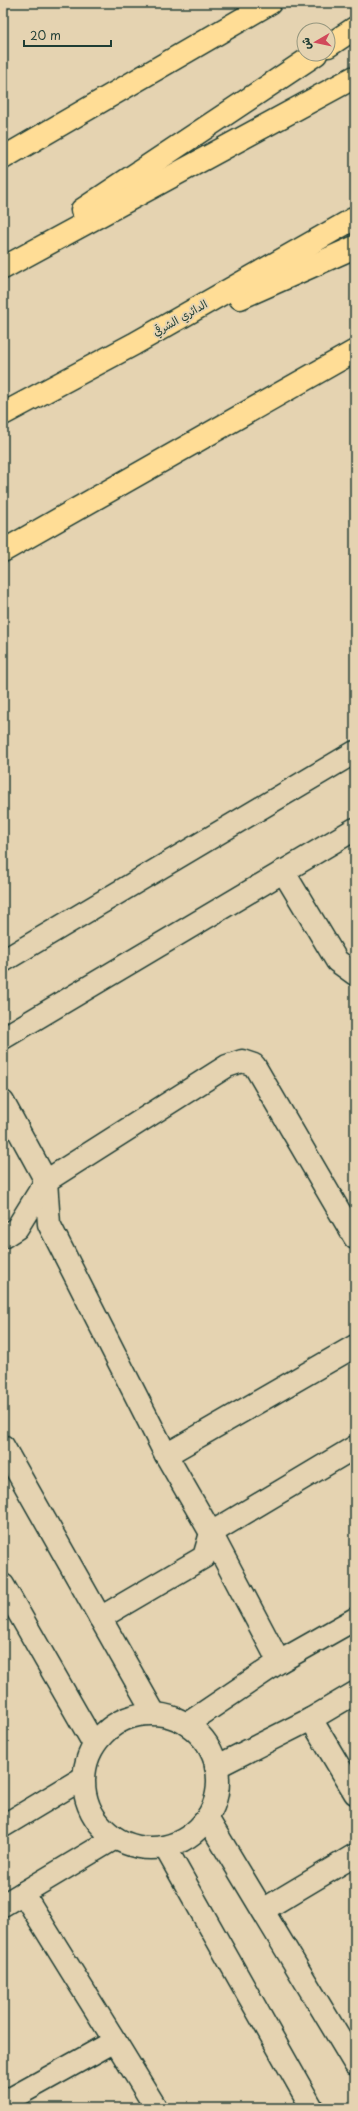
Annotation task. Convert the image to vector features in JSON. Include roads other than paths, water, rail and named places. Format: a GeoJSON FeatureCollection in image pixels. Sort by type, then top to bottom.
{"type":"FeatureCollection","features":[{"type":"Feature","properties":{"kind":"main road"},"geometry":{"type":"LineString","coordinates":[[3,158],[270,3]]}},
{"type":"Feature","properties":{"kind":"main road"},"geometry":{"type":"LineString","coordinates":[[336,41],[355,28]]}},
{"type":"Feature","properties":{"kind":"main road"},"geometry":{"type":"LineString","coordinates":[[3,264],[304,62]]}},
{"type":"Feature","properties":{"kind":"main road"},"geometry":{"type":"LineString","coordinates":[[3,268],[355,77]]}},
{"type":"Feature","properties":{"kind":"main road","name":"الدائري الشرقي"},"geometry":{"type":"LineString","coordinates":[[3,414],[134,344],[355,218]]}},
{"type":"Feature","properties":{"kind":"main road"},"geometry":{"type":"LineString","coordinates":[[134,344],[355,247]]}},
{"type":"Feature","properties":{"kind":"main road"},"geometry":{"type":"LineString","coordinates":[[3,550],[355,352]]}},
{"type":"Feature","properties":{"kind":"lane"},"geometry":{"type":"LineString","coordinates":[[3,961],[355,752]]}},
{"type":"Feature","properties":{"kind":"lane"},"geometry":{"type":"LineString","coordinates":[[3,1038],[355,829]]}},
{"type":"Feature","properties":{"kind":"lane"},"geometry":{"type":"LineString","coordinates":[[283,871],[337,961],[355,974]]}},
{"type":"Feature","properties":{"kind":"lane"},"geometry":{"type":"LineString","coordinates":[[3,1237],[18,1228],[46,1181],[226,1066],[242,1061],[254,1065],[355,1238]]}},
{"type":"Feature","properties":{"kind":"lane"},"geometry":{"type":"LineString","coordinates":[[3,1102],[46,1181],[49,1224],[166,1455],[211,1533],[279,1662]]}},
{"type":"Feature","properties":{"kind":"lane"},"geometry":{"type":"LineString","coordinates":[[166,1455],[355,1346]]}},
{"type":"Feature","properties":{"kind":"lane"},"geometry":{"type":"LineString","coordinates":[[3,1446],[154,1714]]}},
{"type":"Feature","properties":{"kind":"lane"},"geometry":{"type":"LineString","coordinates":[[100,1618],[204,1557],[211,1533],[355,1447]]}},
{"type":"Feature","properties":{"kind":"lane"},"geometry":{"type":"LineString","coordinates":[[3,1585],[94,1744]]}},
{"type":"Feature","properties":{"kind":"lane"},"geometry":{"type":"LineString","coordinates":[[187,1724],[279,1662],[355,1619]]}},
{"type":"Feature","properties":{"kind":"lane"},"geometry":{"type":"LineString","coordinates":[[216,1767],[311,1719],[355,1693]]}},
{"type":"Feature","properties":{"kind":"lane"},"geometry":{"type":"LineString","coordinates":[[154,1714],[171,1716],[187,1724],[200,1736],[210,1750],[216,1767],[218,1784],[215,1801],[207,1818],[196,1831],[182,1841],[165,1847],[148,1848],[130,1845],[114,1838],[101,1826],[91,1812],[85,1795],[84,1778],[87,1761],[94,1744],[106,1731],[120,1721],[136,1715],[154,1714]]}},
{"type":"Feature","properties":{"kind":"lane"},"geometry":{"type":"LineString","coordinates":[[311,1719],[355,1793]]}},
{"type":"Feature","properties":{"kind":"lane"},"geometry":{"type":"LineString","coordinates":[[3,1826],[84,1778]]}},
{"type":"Feature","properties":{"kind":"lane"},"geometry":{"type":"LineString","coordinates":[[207,1818],[355,2064]]}},
{"type":"Feature","properties":{"kind":"lane"},"geometry":{"type":"LineString","coordinates":[[3,1905],[114,1838]]}},
{"type":"Feature","properties":{"kind":"lane"},"geometry":{"type":"LineString","coordinates":[[165,1847],[312,2108]]}},
{"type":"Feature","properties":{"kind":"lane"},"geometry":{"type":"LineString","coordinates":[[263,1910],[355,1854]]}},
{"type":"Feature","properties":{"kind":"lane"},"geometry":{"type":"LineString","coordinates":[[23,1893],[156,2108]]}},
{"type":"Feature","properties":{"kind":"lane"},"geometry":{"type":"LineString","coordinates":[[3,2103],[115,2041]]}}]}
